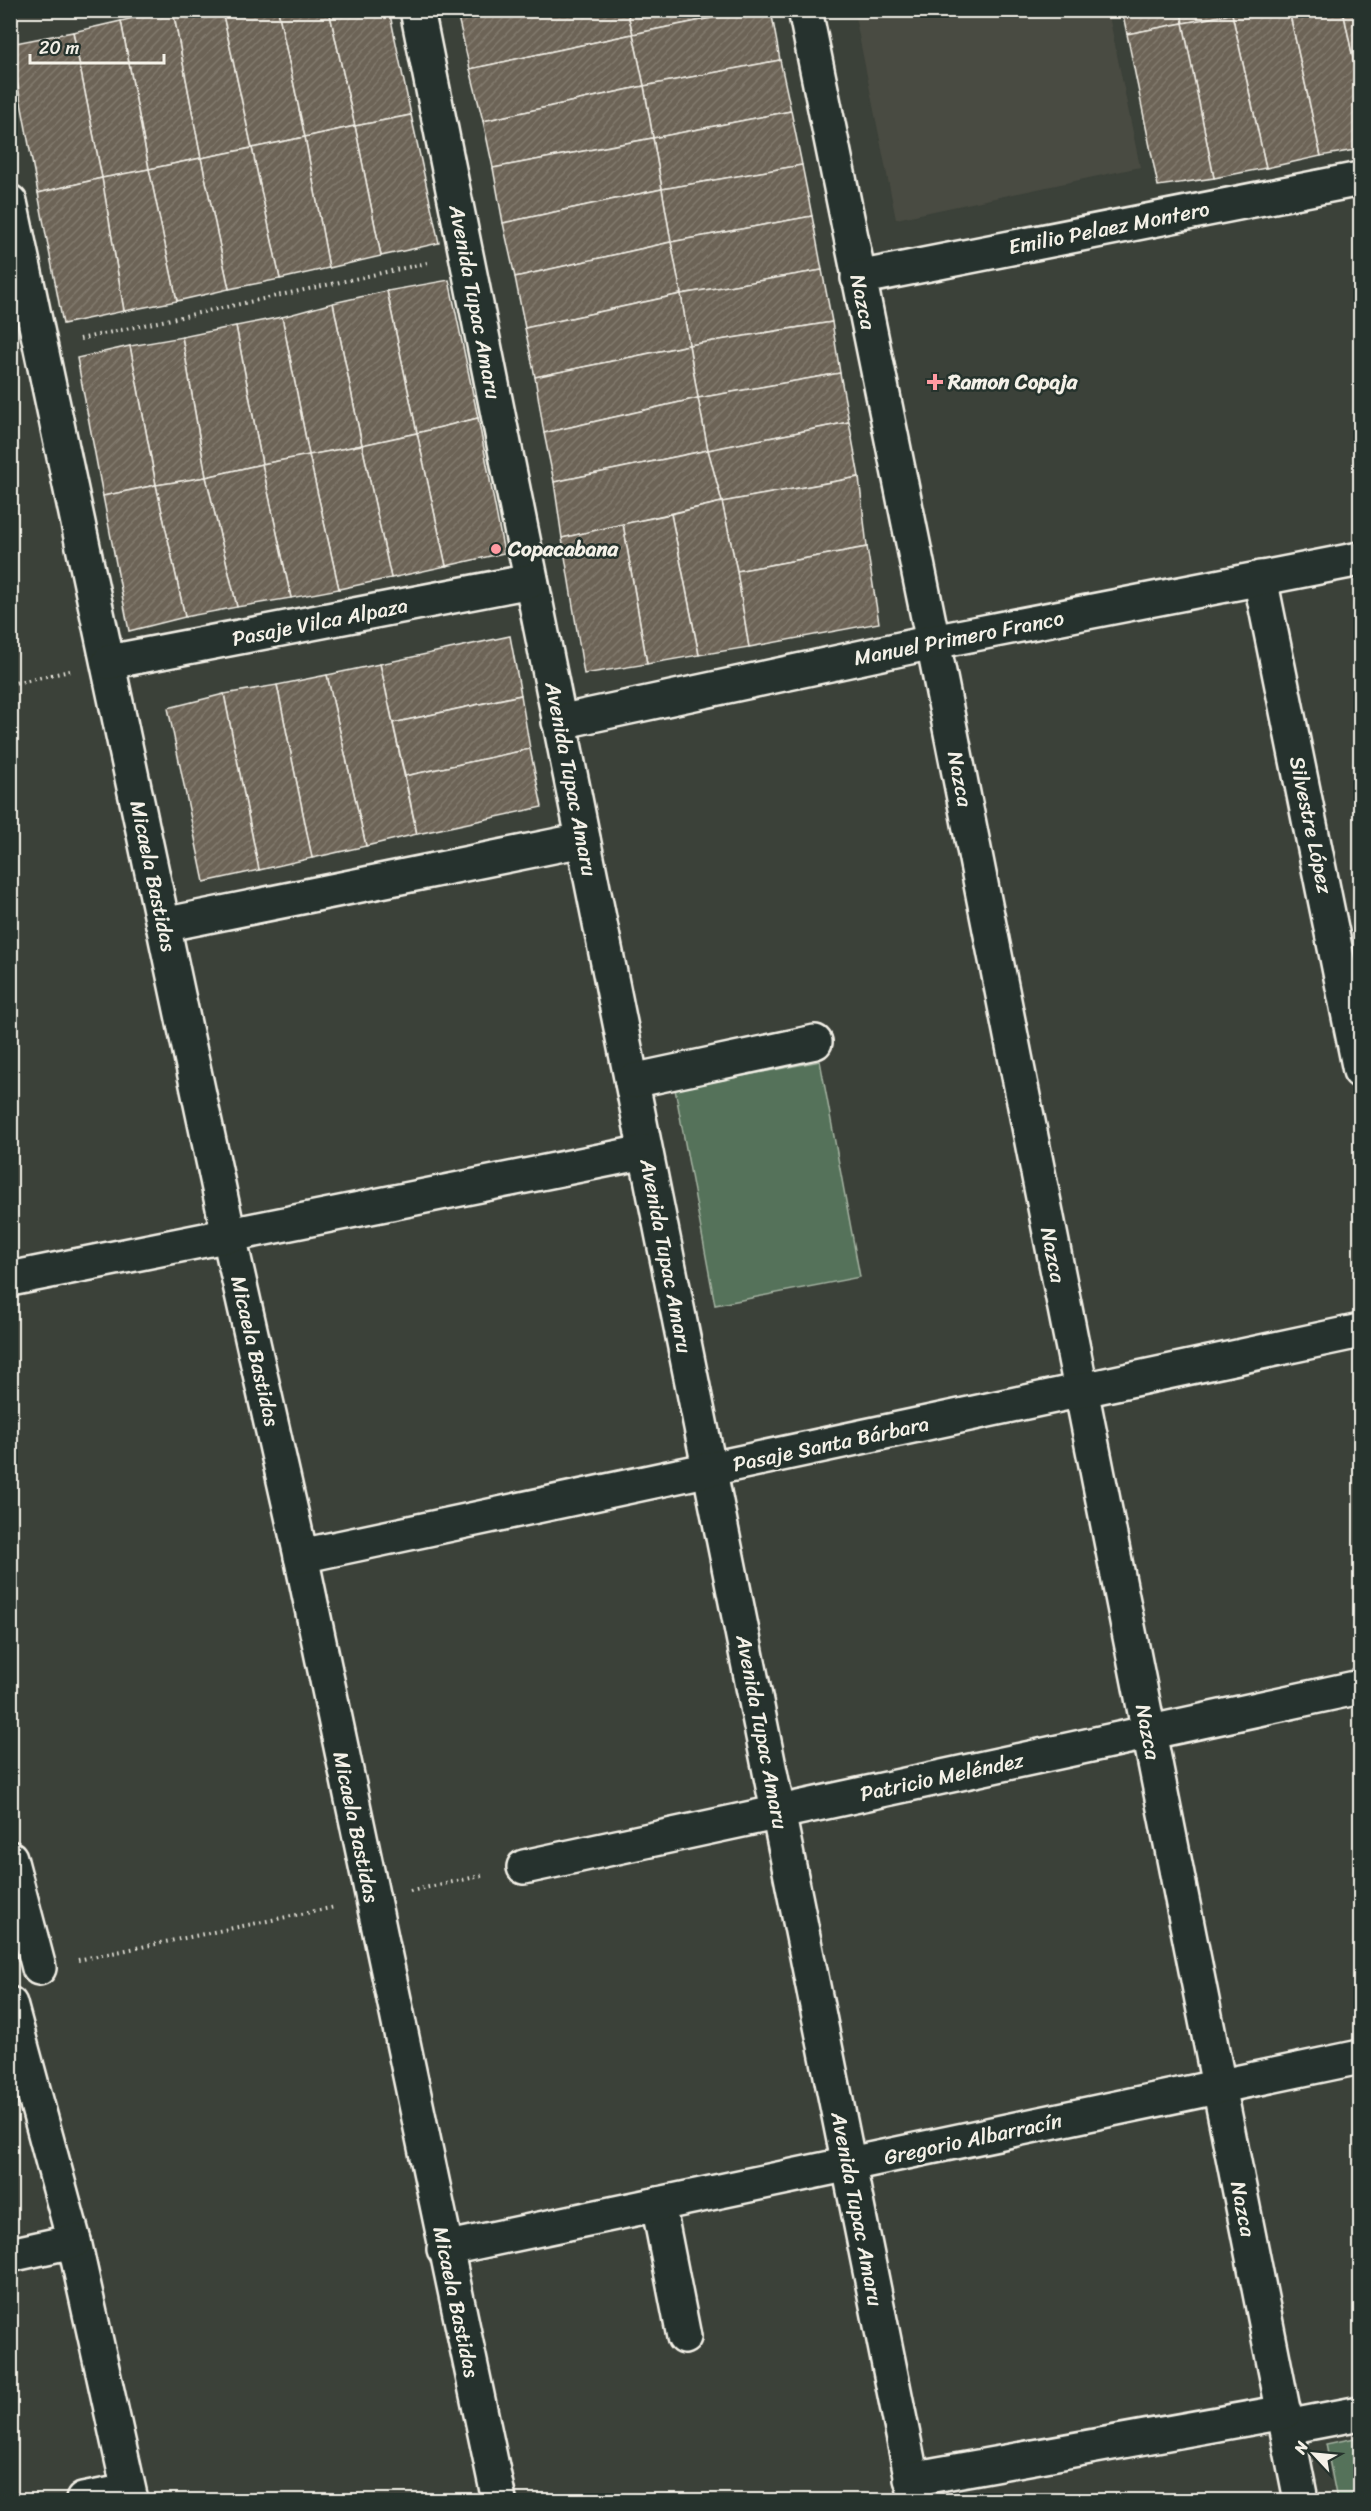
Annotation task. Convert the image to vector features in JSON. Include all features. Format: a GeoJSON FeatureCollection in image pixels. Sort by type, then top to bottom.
{"type":"FeatureCollection","features":[{"type":"Feature","properties":{"kind":"street","name":"Avenida Tupac Amaru"},"geometry":{"type":"LineString","coordinates":[[417,10],[914,2490]]}},
{"type":"Feature","properties":{"kind":"street","name":"Nazca"},"geometry":{"type":"LineString","coordinates":[[805,10],[933,642],[1301,2500]]}},
{"type":"Feature","properties":{"kind":"street","name":"Emilio Pelaez Montero"},"geometry":{"type":"LineString","coordinates":[[858,278],[1360,179]]}},
{"type":"Feature","properties":{"kind":"street","name":"Micaela Bastidas"},"geometry":{"type":"LineString","coordinates":[[10,202],[229,1236],[300,1556],[444,2249],[499,2500]]}},
{"type":"Feature","properties":{"kind":"street","name":"Manuel Primero Franco"},"geometry":{"type":"LineString","coordinates":[[559,722],[933,642],[1360,559]]}},
{"type":"Feature","properties":{"kind":"street","name":"Silvestre López"},"geometry":{"type":"LineString","coordinates":[[1260,578],[1348,939],[1360,1071]]}},
{"type":"Feature","properties":{"kind":"street","name":"Pasaje Vilca Alpaza"},"geometry":{"type":"LineString","coordinates":[[109,662],[531,582]]}},
{"type":"Feature","properties":{"kind":"street"},"geometry":{"type":"LineString","coordinates":[[163,925],[583,840]]}},
{"type":"Feature","properties":{"kind":"street"},"geometry":{"type":"LineString","coordinates":[[632,1082],[815,1042]]}},
{"type":"Feature","properties":{"kind":"street"},"geometry":{"type":"LineString","coordinates":[[10,1279],[645,1152]]}},
{"type":"Feature","properties":{"kind":"street","name":"Pasaje Santa Bárbara"},"geometry":{"type":"LineString","coordinates":[[300,1556],[1360,1331]]}},
{"type":"Feature","properties":{"kind":"street","name":"Patricio Meléndez"},"geometry":{"type":"LineString","coordinates":[[524,1867],[1360,1687]]}},
{"type":"Feature","properties":{"kind":"street"},"geometry":{"type":"LineString","coordinates":[[10,1858],[39,1968]]}},
{"type":"Feature","properties":{"kind":"street"},"geometry":{"type":"LineString","coordinates":[[10,2004],[74,2241],[130,2496],[82,2500]]}},
{"type":"Feature","properties":{"kind":"street","name":"Gregorio Albarracín"},"geometry":{"type":"LineString","coordinates":[[444,2249],[1360,2057]]}},
{"type":"Feature","properties":{"kind":"street"},"geometry":{"type":"LineString","coordinates":[[658,2204],[684,2337]]}},
{"type":"Feature","properties":{"kind":"street"},"geometry":{"type":"LineString","coordinates":[[10,2255],[74,2241]]}},
{"type":"Feature","properties":{"kind":"street"},"geometry":{"type":"LineString","coordinates":[[914,2490],[1285,2419],[1360,2413]]}},
{"type":"Feature","properties":{"kind":"path"},"geometry":{"type":"LineString","coordinates":[[41,347],[466,254]]}},
{"type":"Feature","properties":{"kind":"path"},"geometry":{"type":"LineString","coordinates":[[10,684],[109,662]]}},
{"type":"Feature","properties":{"kind":"path"},"geometry":{"type":"LineString","coordinates":[[39,1968],[524,1867]]}},
{"type":"Feature","properties":{"kind":"shaded area"},"geometry":{"type":"Polygon","coordinates":[[[854,11],[1108,11],[1140,167],[896,219],[854,11]]]}},
{"type":"Feature","properties":{"kind":"green space"},"geometry":{"type":"Polygon","coordinates":[[[820,1061],[860,1277],[715,1305],[675,1089],[820,1061]]]}},
{"type":"Feature","properties":{"kind":"green space"},"geometry":{"type":"Polygon","coordinates":[[[1360,2437],[1360,2500],[1337,2500],[1326,2444],[1360,2437]]]}},
{"type":"Feature","properties":{"kind":"building"},"geometry":{"type":"Polygon","coordinates":[[[173,10],[201,158],[149,169],[121,21],[173,10]]]}},
{"type":"Feature","properties":{"kind":"building"},"geometry":{"type":"Polygon","coordinates":[[[173,10],[222,10],[252,148],[201,158],[173,10]]]}},
{"type":"Feature","properties":{"kind":"building"},"geometry":{"type":"Polygon","coordinates":[[[222,10],[278,10],[305,137],[252,148],[222,10]]]}},
{"type":"Feature","properties":{"kind":"building"},"geometry":{"type":"Polygon","coordinates":[[[278,10],[329,10],[355,126],[305,137],[278,10]]]}},
{"type":"Feature","properties":{"kind":"building"},"geometry":{"type":"Polygon","coordinates":[[[329,10],[389,10],[411,115],[355,126],[329,10]]]}},
{"type":"Feature","properties":{"kind":"building"},"geometry":{"type":"Polygon","coordinates":[[[457,10],[489,10],[458,17],[457,10]]]}},
{"type":"Feature","properties":{"kind":"building"},"geometry":{"type":"Polygon","coordinates":[[[489,10],[627,10],[633,34],[470,69],[458,17],[489,10]]]}},
{"type":"Feature","properties":{"kind":"building"},"geometry":{"type":"Polygon","coordinates":[[[627,10],[751,10],[633,34],[627,10]]]}},
{"type":"Feature","properties":{"kind":"building"},"geometry":{"type":"Polygon","coordinates":[[[751,10],[771,10],[780,60],[644,86],[633,34],[751,10]]]}},
{"type":"Feature","properties":{"kind":"building"},"geometry":{"type":"Polygon","coordinates":[[[1122,10],[1181,10],[1183,23],[1127,34],[1122,10]]]}},
{"type":"Feature","properties":{"kind":"building"},"geometry":{"type":"Polygon","coordinates":[[[1181,10],[1231,10],[1232,14],[1183,23],[1181,10]]]}},
{"type":"Feature","properties":{"kind":"building"},"geometry":{"type":"Polygon","coordinates":[[[1254,10],[1289,10],[1321,156],[1266,168],[1232,14],[1254,10]]]}},
{"type":"Feature","properties":{"kind":"building"},"geometry":{"type":"Polygon","coordinates":[[[1289,10],[1343,10],[1360,92],[1360,149],[1321,156],[1289,10]]]}},
{"type":"Feature","properties":{"kind":"building"},"geometry":{"type":"Polygon","coordinates":[[[1343,10],[1360,10],[1360,92],[1343,10]]]}},
{"type":"Feature","properties":{"kind":"building"},"geometry":{"type":"Polygon","coordinates":[[[1232,14],[1266,168],[1214,178],[1183,23],[1232,14]]]}},
{"type":"Feature","properties":{"kind":"building"},"geometry":{"type":"Polygon","coordinates":[[[121,21],[149,169],[102,178],[73,32],[121,21]]]}},
{"type":"Feature","properties":{"kind":"building"},"geometry":{"type":"Polygon","coordinates":[[[1183,23],[1214,178],[1158,186],[1127,34],[1183,23]]]}},
{"type":"Feature","properties":{"kind":"building"},"geometry":{"type":"Polygon","coordinates":[[[73,32],[102,178],[38,193],[10,44],[73,32]]]}},
{"type":"Feature","properties":{"kind":"building"},"geometry":{"type":"Polygon","coordinates":[[[633,34],[644,86],[483,121],[470,69],[633,34]]]}},
{"type":"Feature","properties":{"kind":"building"},"geometry":{"type":"Polygon","coordinates":[[[780,60],[791,111],[653,138],[644,86],[780,60]]]}},
{"type":"Feature","properties":{"kind":"building"},"geometry":{"type":"Polygon","coordinates":[[[644,86],[653,138],[493,168],[483,121],[644,86]]]}},
{"type":"Feature","properties":{"kind":"building"},"geometry":{"type":"Polygon","coordinates":[[[791,111],[802,165],[662,189],[653,138],[791,111]]]}},
{"type":"Feature","properties":{"kind":"building"},"geometry":{"type":"Polygon","coordinates":[[[411,115],[439,243],[381,256],[355,126],[411,115]]]}},
{"type":"Feature","properties":{"kind":"building"},"geometry":{"type":"Polygon","coordinates":[[[355,126],[381,256],[329,268],[305,137],[355,126]]]}},
{"type":"Feature","properties":{"kind":"building"},"geometry":{"type":"Polygon","coordinates":[[[305,137],[329,268],[280,279],[252,148],[305,137]]]}},
{"type":"Feature","properties":{"kind":"building"},"geometry":{"type":"Polygon","coordinates":[[[653,138],[662,189],[503,223],[493,168],[653,138]]]}},
{"type":"Feature","properties":{"kind":"building"},"geometry":{"type":"Polygon","coordinates":[[[252,148],[280,279],[229,289],[201,158],[252,148]]]}},
{"type":"Feature","properties":{"kind":"building"},"geometry":{"type":"Polygon","coordinates":[[[201,158],[229,289],[177,301],[149,169],[201,158]]]}},
{"type":"Feature","properties":{"kind":"building"},"geometry":{"type":"Polygon","coordinates":[[[802,165],[812,216],[671,242],[662,189],[802,165]]]}},
{"type":"Feature","properties":{"kind":"building"},"geometry":{"type":"Polygon","coordinates":[[[149,169],[177,301],[124,311],[102,178],[149,169]]]}},
{"type":"Feature","properties":{"kind":"building"},"geometry":{"type":"Polygon","coordinates":[[[102,178],[124,311],[63,324],[38,193],[102,178]]]}},
{"type":"Feature","properties":{"kind":"building"},"geometry":{"type":"Polygon","coordinates":[[[662,189],[671,242],[515,277],[503,223],[662,189]]]}},
{"type":"Feature","properties":{"kind":"building"},"geometry":{"type":"Polygon","coordinates":[[[812,216],[822,270],[681,294],[671,242],[812,216]]]}},
{"type":"Feature","properties":{"kind":"building"},"geometry":{"type":"Polygon","coordinates":[[[671,242],[681,294],[525,328],[515,277],[671,242]]]}},
{"type":"Feature","properties":{"kind":"building"},"geometry":{"type":"Polygon","coordinates":[[[822,270],[832,322],[689,345],[681,294],[822,270]]]}},
{"type":"Feature","properties":{"kind":"building"},"geometry":{"type":"Polygon","coordinates":[[[449,280],[478,418],[417,433],[387,291],[449,280]]]}},
{"type":"Feature","properties":{"kind":"building"},"geometry":{"type":"Polygon","coordinates":[[[387,291],[417,433],[362,445],[333,303],[387,291]]]}},
{"type":"Feature","properties":{"kind":"building"},"geometry":{"type":"Polygon","coordinates":[[[681,294],[689,345],[535,377],[525,328],[681,294]]]}},
{"type":"Feature","properties":{"kind":"building"},"geometry":{"type":"Polygon","coordinates":[[[333,303],[362,445],[309,455],[282,317],[333,303]]]}},
{"type":"Feature","properties":{"kind":"building"},"geometry":{"type":"Polygon","coordinates":[[[282,317],[309,455],[262,464],[236,326],[282,317]]]}},
{"type":"Feature","properties":{"kind":"building"},"geometry":{"type":"Polygon","coordinates":[[[832,322],[840,373],[698,398],[689,345],[832,322]]]}},
{"type":"Feature","properties":{"kind":"building"},"geometry":{"type":"Polygon","coordinates":[[[236,326],[262,464],[206,477],[182,337],[236,326]]]}},
{"type":"Feature","properties":{"kind":"building"},"geometry":{"type":"Polygon","coordinates":[[[182,337],[206,477],[156,485],[130,346],[182,337]]]}},
{"type":"Feature","properties":{"kind":"building"},"geometry":{"type":"Polygon","coordinates":[[[689,345],[698,398],[544,433],[535,377],[689,345]]]}},
{"type":"Feature","properties":{"kind":"building"},"geometry":{"type":"Polygon","coordinates":[[[130,346],[156,485],[103,496],[77,358],[130,346]]]}},
{"type":"Feature","properties":{"kind":"building"},"geometry":{"type":"Polygon","coordinates":[[[840,373],[849,422],[708,450],[698,398],[840,373]]]}},
{"type":"Feature","properties":{"kind":"building"},"geometry":{"type":"Polygon","coordinates":[[[698,398],[708,450],[554,482],[544,433],[698,398]]]}},
{"type":"Feature","properties":{"kind":"building"},"geometry":{"type":"Polygon","coordinates":[[[478,418],[504,553],[446,566],[417,433],[478,418]]]}},
{"type":"Feature","properties":{"kind":"building"},"geometry":{"type":"Polygon","coordinates":[[[849,422],[859,477],[722,502],[708,450],[849,422]]]}},
{"type":"Feature","properties":{"kind":"building"},"geometry":{"type":"Polygon","coordinates":[[[417,433],[446,566],[391,578],[362,445],[417,433]]]}},
{"type":"Feature","properties":{"kind":"building"},"geometry":{"type":"Polygon","coordinates":[[[362,445],[391,578],[339,589],[309,455],[362,445]]]}},
{"type":"Feature","properties":{"kind":"building"},"geometry":{"type":"Polygon","coordinates":[[[708,450],[722,502],[562,538],[554,482],[708,450]]]}},
{"type":"Feature","properties":{"kind":"building"},"geometry":{"type":"Polygon","coordinates":[[[309,455],[339,589],[291,598],[262,464],[309,455]]]}},
{"type":"Feature","properties":{"kind":"building"},"geometry":{"type":"Polygon","coordinates":[[[262,464],[291,598],[237,607],[206,477],[262,464]]]}},
{"type":"Feature","properties":{"kind":"building"},"geometry":{"type":"Polygon","coordinates":[[[206,477],[237,607],[185,617],[156,485],[206,477]]]}},
{"type":"Feature","properties":{"kind":"building"},"geometry":{"type":"Polygon","coordinates":[[[859,477],[867,547],[737,571],[722,502],[859,477]]]}},
{"type":"Feature","properties":{"kind":"building"},"geometry":{"type":"Polygon","coordinates":[[[156,485],[185,617],[129,631],[103,496],[156,485]]]}},
{"type":"Feature","properties":{"kind":"building"},"geometry":{"type":"Polygon","coordinates":[[[722,502],[737,571],[749,647],[699,655],[671,514],[722,502]]]}},
{"type":"Feature","properties":{"kind":"building"},"geometry":{"type":"Polygon","coordinates":[[[671,514],[699,655],[647,664],[623,524],[671,514]]]}},
{"type":"Feature","properties":{"kind":"building"},"geometry":{"type":"Polygon","coordinates":[[[623,524],[647,664],[584,674],[562,538],[623,524]]]}},
{"type":"Feature","properties":{"kind":"building"},"geometry":{"type":"Polygon","coordinates":[[[867,547],[879,623],[749,647],[737,571],[867,547]]]}},
{"type":"Feature","properties":{"kind":"building"},"geometry":{"type":"Polygon","coordinates":[[[510,636],[521,695],[393,723],[380,664],[510,636]]]}},
{"type":"Feature","properties":{"kind":"building"},"geometry":{"type":"Polygon","coordinates":[[[380,664],[417,834],[366,846],[327,675],[380,664]]]}},
{"type":"Feature","properties":{"kind":"building"},"geometry":{"type":"Polygon","coordinates":[[[327,675],[366,846],[312,858],[277,685],[327,675]]]}},
{"type":"Feature","properties":{"kind":"building"},"geometry":{"type":"Polygon","coordinates":[[[277,685],[312,858],[259,870],[224,694],[277,685]]]}},
{"type":"Feature","properties":{"kind":"building"},"geometry":{"type":"Polygon","coordinates":[[[224,694],[259,870],[204,882],[168,708],[224,694]]]}},
{"type":"Feature","properties":{"kind":"building"},"geometry":{"type":"Polygon","coordinates":[[[521,695],[530,749],[405,776],[393,723],[521,695]]]}},
{"type":"Feature","properties":{"kind":"building"},"geometry":{"type":"Polygon","coordinates":[[[530,749],[542,807],[417,834],[405,776],[530,749]]]}},
{"type":"Feature","properties":{"kind":"place","name":"Ramon Copaja"},"geometry":{"type":"Point","coordinates":[935,382]}},
{"type":"Feature","properties":{"kind":"place","name":"Copacabana"},"geometry":{"type":"Point","coordinates":[496,549]}}]}
